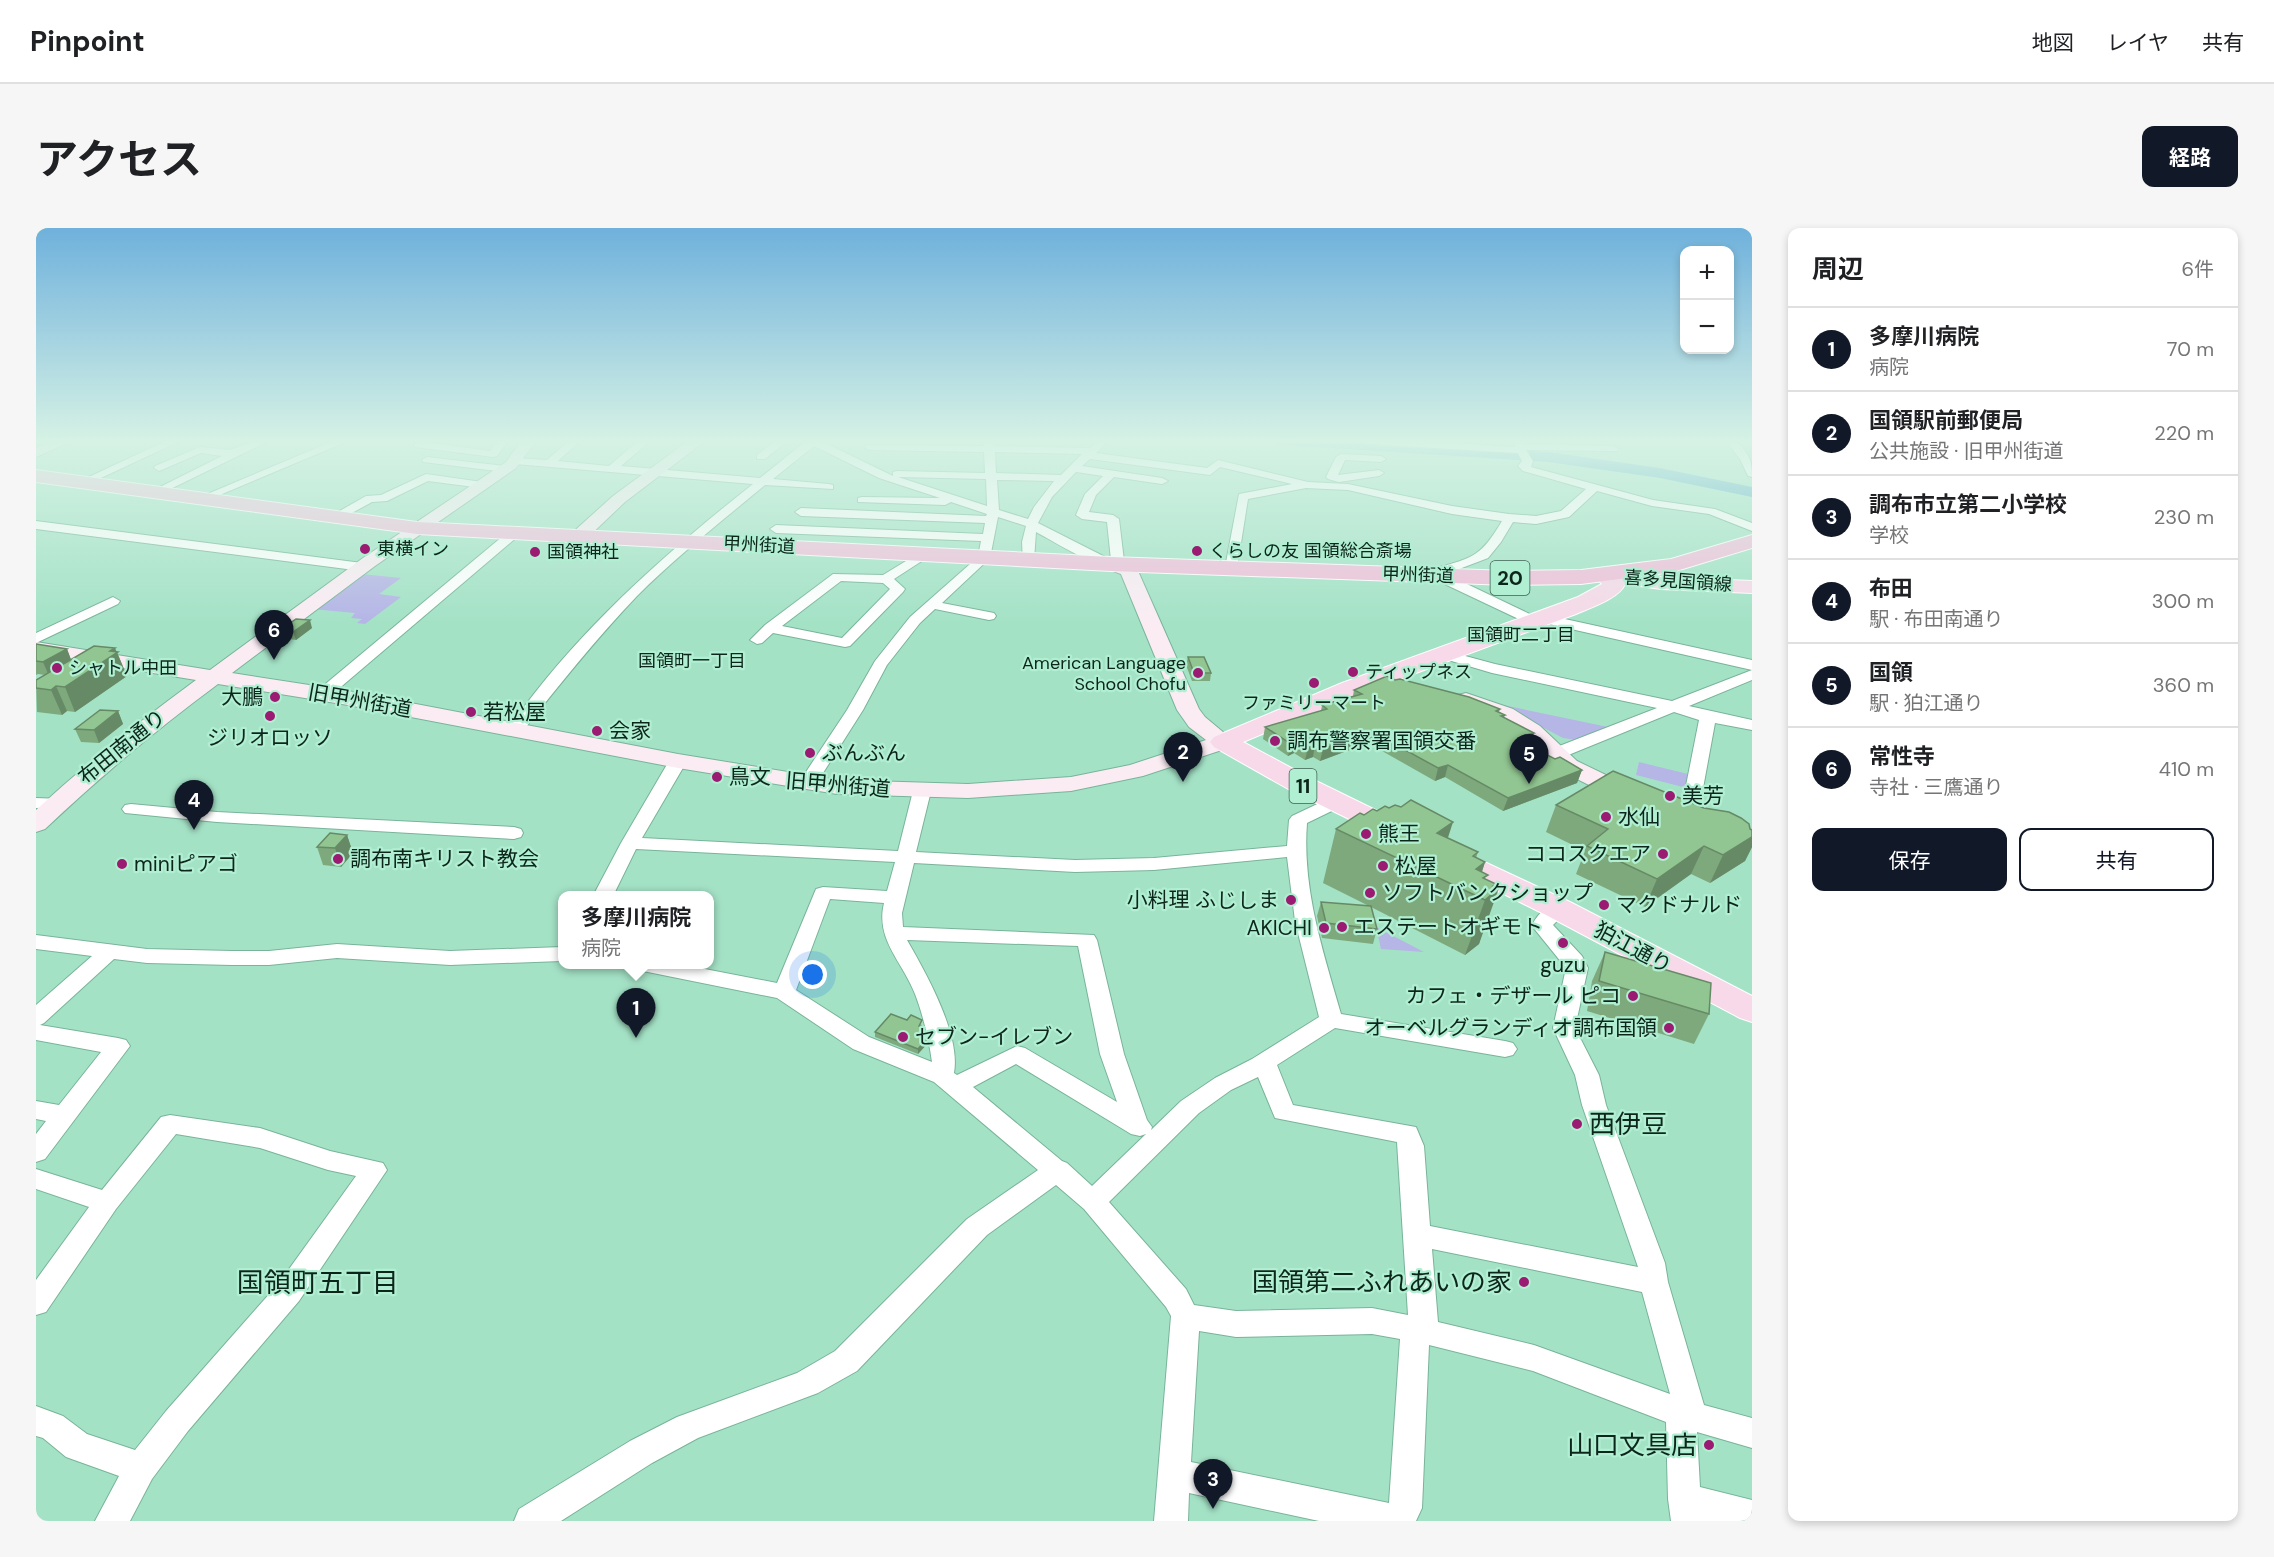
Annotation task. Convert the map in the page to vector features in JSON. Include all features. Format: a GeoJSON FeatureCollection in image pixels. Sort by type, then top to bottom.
{"type":"FeatureCollection","features":[{"type":"Feature","properties":{"kind":"highway","name":"甲州街道"},"geometry":{"type":"LineString","coordinates":[[227,501],[417,528],[513,534],[755,545],[843,541],[924,554],[986,548],[1028,560],[1439,576],[1613,578]]}},
{"type":"Feature","properties":{"kind":"highway","name":"20"},"geometry":{"type":"LineString","coordinates":[[1613,578],[1680,578],[1752,542]]}},
{"type":"Feature","properties":{"kind":"main road","name":"布田南通り"},"geometry":{"type":"LineString","coordinates":[[36,824],[46,803],[213,676],[362,567],[457,501]]}},
{"type":"Feature","properties":{"kind":"main road"},"geometry":{"type":"LineString","coordinates":[[578,537],[616,501]]}},
{"type":"Feature","properties":{"kind":"main road"},"geometry":{"type":"LineString","coordinates":[[1115,564],[1188,710],[1197,722],[1223,742]]}},
{"type":"Feature","properties":{"kind":"main road","name":"旧甲州街道"},"geometry":{"type":"LineString","coordinates":[[36,648],[323,694],[807,784],[867,790],[922,791],[1030,787],[1106,779],[1223,742],[1379,678],[1538,620],[1604,593],[1613,578]]}},
{"type":"Feature","properties":{"kind":"main road"},"geometry":{"type":"LineString","coordinates":[[1680,578],[1695,589],[1752,587]]}},
{"type":"Feature","properties":{"kind":"main road"},"geometry":{"type":"LineString","coordinates":[[1379,678],[1413,687]]}},
{"type":"Feature","properties":{"kind":"main road"},"geometry":{"type":"LineString","coordinates":[[1443,694],[1474,702],[1505,714],[1532,731],[1569,766],[1659,809],[1698,824]]}},
{"type":"Feature","properties":{"kind":"main road","name":"狛江通り"},"geometry":{"type":"LineString","coordinates":[[1223,742],[1336,802],[1558,909],[1752,1010]]}},
{"type":"Feature","properties":{"kind":"street"},"geometry":{"type":"LineString","coordinates":[[335,517],[364,501]]}},
{"type":"Feature","properties":{"kind":"street"},"geometry":{"type":"LineString","coordinates":[[516,729],[598,629],[689,542],[740,501]]}},
{"type":"Feature","properties":{"kind":"street"},"geometry":{"type":"LineString","coordinates":[[755,545],[808,509],[815,501]]}},
{"type":"Feature","properties":{"kind":"street"},"geometry":{"type":"LineString","coordinates":[[843,541],[861,501]]}},
{"type":"Feature","properties":{"kind":"street"},"geometry":{"type":"LineString","coordinates":[[961,501],[992,516]]}},
{"type":"Feature","properties":{"kind":"street"},"geometry":{"type":"LineString","coordinates":[[807,784],[855,710],[880,664],[915,621],[986,548],[992,516],[992,501]]}},
{"type":"Feature","properties":{"kind":"street"},"geometry":{"type":"LineString","coordinates":[[1028,560],[1029,535],[1044,501]]}},
{"type":"Feature","properties":{"kind":"street"},"geometry":{"type":"LineString","coordinates":[[801,512],[992,516],[1033,525],[1115,564],[1113,519],[1082,515],[1088,501]]}},
{"type":"Feature","properties":{"kind":"street"},"geometry":{"type":"LineString","coordinates":[[1231,568],[1242,501]]}},
{"type":"Feature","properties":{"kind":"street"},"geometry":{"type":"LineString","coordinates":[[1414,501],[1452,510],[1536,520],[1566,514],[1578,501]]}},
{"type":"Feature","properties":{"kind":"street"},"geometry":{"type":"LineString","coordinates":[[1646,501],[1711,511],[1752,527]]}},
{"type":"Feature","properties":{"kind":"street"},"geometry":{"type":"LineString","coordinates":[[1509,518],[1483,558],[1441,571],[1439,576],[1538,620],[1752,665]]}},
{"type":"Feature","properties":{"kind":"street"},"geometry":{"type":"LineString","coordinates":[[36,525],[362,567]]}},
{"type":"Feature","properties":{"kind":"street"},"geometry":{"type":"LineString","coordinates":[[776,529],[843,541],[986,548]]}},
{"type":"Feature","properties":{"kind":"street"},"geometry":{"type":"LineString","coordinates":[[323,694],[513,534]]}},
{"type":"Feature","properties":{"kind":"street"},"geometry":{"type":"LineString","coordinates":[[757,640],[838,577],[886,579],[924,554]]}},
{"type":"Feature","properties":{"kind":"street"},"geometry":{"type":"LineString","coordinates":[[771,628],[845,643],[898,589],[886,579]]}},
{"type":"Feature","properties":{"kind":"street"},"geometry":{"type":"LineString","coordinates":[[36,639],[113,601]]}},
{"type":"Feature","properties":{"kind":"street"},"geometry":{"type":"LineString","coordinates":[[933,605],[989,616]]}},
{"type":"Feature","properties":{"kind":"street"},"geometry":{"type":"LineString","coordinates":[[1443,654],[1492,668],[1752,725]]}},
{"type":"Feature","properties":{"kind":"street"},"geometry":{"type":"LineString","coordinates":[[1555,754],[1752,675]]}},
{"type":"Feature","properties":{"kind":"street"},"geometry":{"type":"LineString","coordinates":[[1698,824],[1708,717]]}},
{"type":"Feature","properties":{"kind":"street"},"geometry":{"type":"LineString","coordinates":[[606,891],[630,843],[678,761]]}},
{"type":"Feature","properties":{"kind":"street"},"geometry":{"type":"LineString","coordinates":[[922,791],[892,913],[893,933],[926,993],[949,1081]]}},
{"type":"Feature","properties":{"kind":"street"},"geometry":{"type":"LineString","coordinates":[[1331,1020],[1303,914],[1295,851],[1298,820],[1336,802]]}},
{"type":"Feature","properties":{"kind":"street"},"geometry":{"type":"LineString","coordinates":[[131,809],[217,817],[514,833]]}},
{"type":"Feature","properties":{"kind":"street"},"geometry":{"type":"LineString","coordinates":[[630,843],[1075,866],[1143,864],[1295,851]]}},
{"type":"Feature","properties":{"kind":"street"},"geometry":{"type":"LineString","coordinates":[[784,992],[823,893],[896,898]]}},
{"type":"Feature","properties":{"kind":"street"},"geometry":{"type":"LineString","coordinates":[[1558,909],[1544,921],[1542,926],[1575,961],[1578,968],[1564,1028],[1579,1053],[1593,1091],[1594,1105],[1652,1263],[1654,1282],[1686,1414],[1686,1510],[1752,1517]]}},
{"type":"Feature","properties":{"kind":"street"},"geometry":{"type":"LineString","coordinates":[[893,933],[1087,940],[1112,1054],[1147,1131]]}},
{"type":"Feature","properties":{"kind":"street"},"geometry":{"type":"LineString","coordinates":[[36,958],[45,943],[109,952],[232,958],[269,958],[337,951],[450,958],[558,954]]}},
{"type":"Feature","properties":{"kind":"street"},"geometry":{"type":"LineString","coordinates":[[36,1018],[109,952]]}},
{"type":"Feature","properties":{"kind":"street"},"geometry":{"type":"LineString","coordinates":[[667,969],[784,992],[861,1043],[949,1081],[1058,1170],[1093,1202],[1176,1298],[1185,1316],[1171,1521]]}},
{"type":"Feature","properties":{"kind":"street"},"geometry":{"type":"LineString","coordinates":[[1093,1202],[1147,1131],[1190,1107],[1223,1084],[1264,1063],[1331,1020],[1505,1049]]}},
{"type":"Feature","properties":{"kind":"street"},"geometry":{"type":"LineString","coordinates":[[36,1032],[118,1046],[36,1152]]}},
{"type":"Feature","properties":{"kind":"street"},"geometry":{"type":"LineString","coordinates":[[949,1081],[1011,1046],[1147,1131]]}},
{"type":"Feature","properties":{"kind":"street"},"geometry":{"type":"LineString","coordinates":[[1173,1474],[1396,1521],[1405,1508],[1419,1330],[1418,1234],[1411,1146],[1407,1134],[1284,1112],[1264,1063]]}},
{"type":"Feature","properties":{"kind":"street"},"geometry":{"type":"LineString","coordinates":[[36,1110],[64,1115]]}},
{"type":"Feature","properties":{"kind":"street"},"geometry":{"type":"LineString","coordinates":[[36,1303],[107,1202],[170,1124],[260,1138],[328,1160],[374,1170],[289,1292],[229,1360],[141,1468],[112,1521]]}},
{"type":"Feature","properties":{"kind":"street"},"geometry":{"type":"LineString","coordinates":[[531,1521],[640,1452],[688,1427],[807,1383],[846,1361],[978,1227],[1058,1170]]}},
{"type":"Feature","properties":{"kind":"street"},"geometry":{"type":"LineString","coordinates":[[36,1179],[107,1202]]}},
{"type":"Feature","properties":{"kind":"street"},"geometry":{"type":"LineString","coordinates":[[1418,1234],[1654,1282]]}},
{"type":"Feature","properties":{"kind":"street"},"geometry":{"type":"LineString","coordinates":[[1185,1316],[1236,1324],[1372,1321],[1419,1330],[1534,1358],[1686,1414],[1752,1432]]}},
{"type":"Feature","properties":{"kind":"street"},"geometry":{"type":"LineString","coordinates":[[36,1421],[52,1426],[77,1446],[141,1468]]}},
{"type":"Feature","properties":{"kind":"shaded area"},"geometry":{"type":"Polygon","coordinates":[[[361,574],[401,578],[379,594],[401,597],[365,624],[357,623],[362,619],[351,618],[355,613],[312,609],[361,574]]]}},
{"type":"Feature","properties":{"kind":"shaded area"},"geometry":{"type":"Polygon","coordinates":[[[1498,704],[1608,727],[1577,740],[1563,738],[1498,704]]]}},
{"type":"Feature","properties":{"kind":"shaded area"},"geometry":{"type":"Polygon","coordinates":[[[1639,762],[1688,774],[1687,788],[1636,775],[1639,762]]]}},
{"type":"Feature","properties":{"kind":"shaded area"},"geometry":{"type":"Polygon","coordinates":[[[1376,927],[1424,952],[1381,949],[1376,927]]]}},
{"type":"Feature","properties":{"kind":"building"},"geometry":{"type":"Polygon","coordinates":[[[296,619],[310,620],[293,632],[280,630],[296,619]]]}},
{"type":"Feature","properties":{"kind":"building"},"geometry":{"type":"Polygon","coordinates":[[[36,644],[67,649],[43,662],[36,661],[36,644]]]}},
{"type":"Feature","properties":{"kind":"building"},"geometry":{"type":"Polygon","coordinates":[[[94,646],[115,648],[110,651],[118,652],[65,687],[56,686],[51,690],[36,688],[36,680],[94,646]]]}},
{"type":"Feature","properties":{"kind":"building"},"geometry":{"type":"Polygon","coordinates":[[[1188,657],[1204,657],[1211,673],[1194,673],[1188,657]]]}},
{"type":"Feature","properties":{"kind":"building"},"geometry":{"type":"Polygon","coordinates":[[[1387,676],[1395,680],[1400,679],[1469,697],[1500,709],[1496,711],[1505,715],[1501,716],[1534,733],[1526,735],[1532,738],[1522,742],[1555,759],[1560,757],[1582,770],[1508,798],[1448,765],[1438,768],[1371,731],[1323,749],[1315,745],[1308,748],[1297,741],[1291,744],[1265,727],[1327,709],[1322,705],[1362,694],[1354,690],[1387,676]]]}},
{"type":"Feature","properties":{"kind":"building"},"geometry":{"type":"Polygon","coordinates":[[[100,710],[118,711],[94,730],[75,729],[100,710]]]}},
{"type":"Feature","properties":{"kind":"building"},"geometry":{"type":"Polygon","coordinates":[[[1613,771],[1704,808],[1729,812],[1749,824],[1752,837],[1723,855],[1704,846],[1657,879],[1587,846],[1608,829],[1556,805],[1613,771]]]}},
{"type":"Feature","properties":{"kind":"building"},"geometry":{"type":"Polygon","coordinates":[[[1411,800],[1453,822],[1437,833],[1478,852],[1473,856],[1485,862],[1476,869],[1488,875],[1483,878],[1496,884],[1493,886],[1499,888],[1485,900],[1336,829],[1360,813],[1364,815],[1373,809],[1377,811],[1385,806],[1401,807],[1411,800]]]}},
{"type":"Feature","properties":{"kind":"building"},"geometry":{"type":"Polygon","coordinates":[[[330,833],[347,835],[335,848],[317,847],[330,833]]]}},
{"type":"Feature","properties":{"kind":"building"},"geometry":{"type":"Polygon","coordinates":[[[1321,902],[1371,906],[1377,929],[1326,923],[1321,902]]]}},
{"type":"Feature","properties":{"kind":"building"},"geometry":{"type":"Polygon","coordinates":[[[1605,952],[1711,983],[1709,1014],[1599,981],[1605,952]]]}},
{"type":"Feature","properties":{"kind":"building","name":"セブン-イレブン"},"geometry":{"type":"Polygon","coordinates":[[[891,1014],[907,1020],[911,1015],[922,1020],[919,1026],[924,1028],[927,1039],[918,1049],[875,1032],[891,1014]]]}},
{"type":"Feature","properties":{"kind":"place","name":"東横イン"},"geometry":{"type":"Point","coordinates":[365,549]}},
{"type":"Feature","properties":{"kind":"place","name":"くらしの友 国領総合斎場"},"geometry":{"type":"Point","coordinates":[1197,551]}},
{"type":"Feature","properties":{"kind":"place","name":"国領神社"},"geometry":{"type":"Point","coordinates":[535,552]}},
{"type":"Feature","properties":{"kind":"place","name":"常性寺"},"geometry":{"type":"Point","coordinates":[274,660]}},
{"type":"Feature","properties":{"kind":"place","name":"シャトル中田"},"geometry":{"type":"Point","coordinates":[57,668]}},
{"type":"Feature","properties":{"kind":"place","name":"ティップネス"},"geometry":{"type":"Point","coordinates":[1353,672]}},
{"type":"Feature","properties":{"kind":"place","name":"American Language School Chofu"},"geometry":{"type":"Point","coordinates":[1198,673]}},
{"type":"Feature","properties":{"kind":"place","name":"ファミリーマート"},"geometry":{"type":"Point","coordinates":[1314,683]}},
{"type":"Feature","properties":{"kind":"place","name":"大鵬"},"geometry":{"type":"Point","coordinates":[275,697]}},
{"type":"Feature","properties":{"kind":"place","name":"若松屋"},"geometry":{"type":"Point","coordinates":[471,712]}},
{"type":"Feature","properties":{"kind":"place","name":"ジリオロッソ"},"geometry":{"type":"Point","coordinates":[270,716]}},
{"type":"Feature","properties":{"kind":"place","name":"会家"},"geometry":{"type":"Point","coordinates":[597,731]}},
{"type":"Feature","properties":{"kind":"place","name":"調布警察署国領交番"},"geometry":{"type":"Point","coordinates":[1275,741]}},
{"type":"Feature","properties":{"kind":"place","name":"ぶんぶん"},"geometry":{"type":"Point","coordinates":[810,753]}},
{"type":"Feature","properties":{"kind":"place","name":"鳥文"},"geometry":{"type":"Point","coordinates":[717,777]}},
{"type":"Feature","properties":{"kind":"place","name":"国領駅前郵便局"},"geometry":{"type":"Point","coordinates":[1183,782]}},
{"type":"Feature","properties":{"kind":"place","name":"国領"},"geometry":{"type":"Point","coordinates":[1529,784]}},
{"type":"Feature","properties":{"kind":"place","name":"美芳"},"geometry":{"type":"Point","coordinates":[1670,796]}},
{"type":"Feature","properties":{"kind":"place","name":"水仙"},"geometry":{"type":"Point","coordinates":[1606,817]}},
{"type":"Feature","properties":{"kind":"place","name":"布田"},"geometry":{"type":"Point","coordinates":[194,830]}},
{"type":"Feature","properties":{"kind":"place","name":"熊王"},"geometry":{"type":"Point","coordinates":[1366,834]}},
{"type":"Feature","properties":{"kind":"place","name":"ココスクエア"},"geometry":{"type":"Point","coordinates":[1663,854]}},
{"type":"Feature","properties":{"kind":"place","name":"調布南キリスト教会"},"geometry":{"type":"Point","coordinates":[338,859]}},
{"type":"Feature","properties":{"kind":"place","name":"miniピアゴ"},"geometry":{"type":"Point","coordinates":[122,864]}},
{"type":"Feature","properties":{"kind":"place","name":"松屋"},"geometry":{"type":"Point","coordinates":[1383,866]}},
{"type":"Feature","properties":{"kind":"place","name":"ソフトバンクショップ"},"geometry":{"type":"Point","coordinates":[1370,893]}},
{"type":"Feature","properties":{"kind":"place","name":"小料理 ふじしま"},"geometry":{"type":"Point","coordinates":[1291,900]}},
{"type":"Feature","properties":{"kind":"place","name":"マクドナルド"},"geometry":{"type":"Point","coordinates":[1604,905]}},
{"type":"Feature","properties":{"kind":"place","name":"エステートオギモト"},"geometry":{"type":"Point","coordinates":[1342,927]}},
{"type":"Feature","properties":{"kind":"place","name":"AKICHI"},"geometry":{"type":"Point","coordinates":[1324,928]}},
{"type":"Feature","properties":{"kind":"place","name":"guzu"},"geometry":{"type":"Point","coordinates":[1563,943]}},
{"type":"Feature","properties":{"kind":"place","name":"カフェ・デザール ピコ"},"geometry":{"type":"Point","coordinates":[1633,996]}},
{"type":"Feature","properties":{"kind":"place","name":"オーベルグランディオ調布国領"},"geometry":{"type":"Point","coordinates":[1669,1028]}},
{"type":"Feature","properties":{"kind":"place","name":"セブン-イレブン"},"geometry":{"type":"Point","coordinates":[903,1037]}},
{"type":"Feature","properties":{"kind":"place","name":"多摩川病院"},"geometry":{"type":"Point","coordinates":[636,1038]}},
{"type":"Feature","properties":{"kind":"place","name":"西伊豆"},"geometry":{"type":"Point","coordinates":[1577,1124]}},
{"type":"Feature","properties":{"kind":"place","name":"国領第二ふれあいの家"},"geometry":{"type":"Point","coordinates":[1524,1282]}},
{"type":"Feature","properties":{"kind":"place","name":"山口文具店"},"geometry":{"type":"Point","coordinates":[1709,1445]}},
{"type":"Feature","properties":{"kind":"place","name":"調布市立第二小学校"},"geometry":{"type":"Point","coordinates":[1213,1509]}},
{"type":"Feature","properties":{"kind":"district","name":"国領町二丁目"},"geometry":{"type":"Point","coordinates":[1521,635]}},
{"type":"Feature","properties":{"kind":"district","name":"国領町一丁目"},"geometry":{"type":"Point","coordinates":[692,661]}},
{"type":"Feature","properties":{"kind":"district","name":"国領町五丁目"},"geometry":{"type":"Point","coordinates":[318,1283]}}]}
